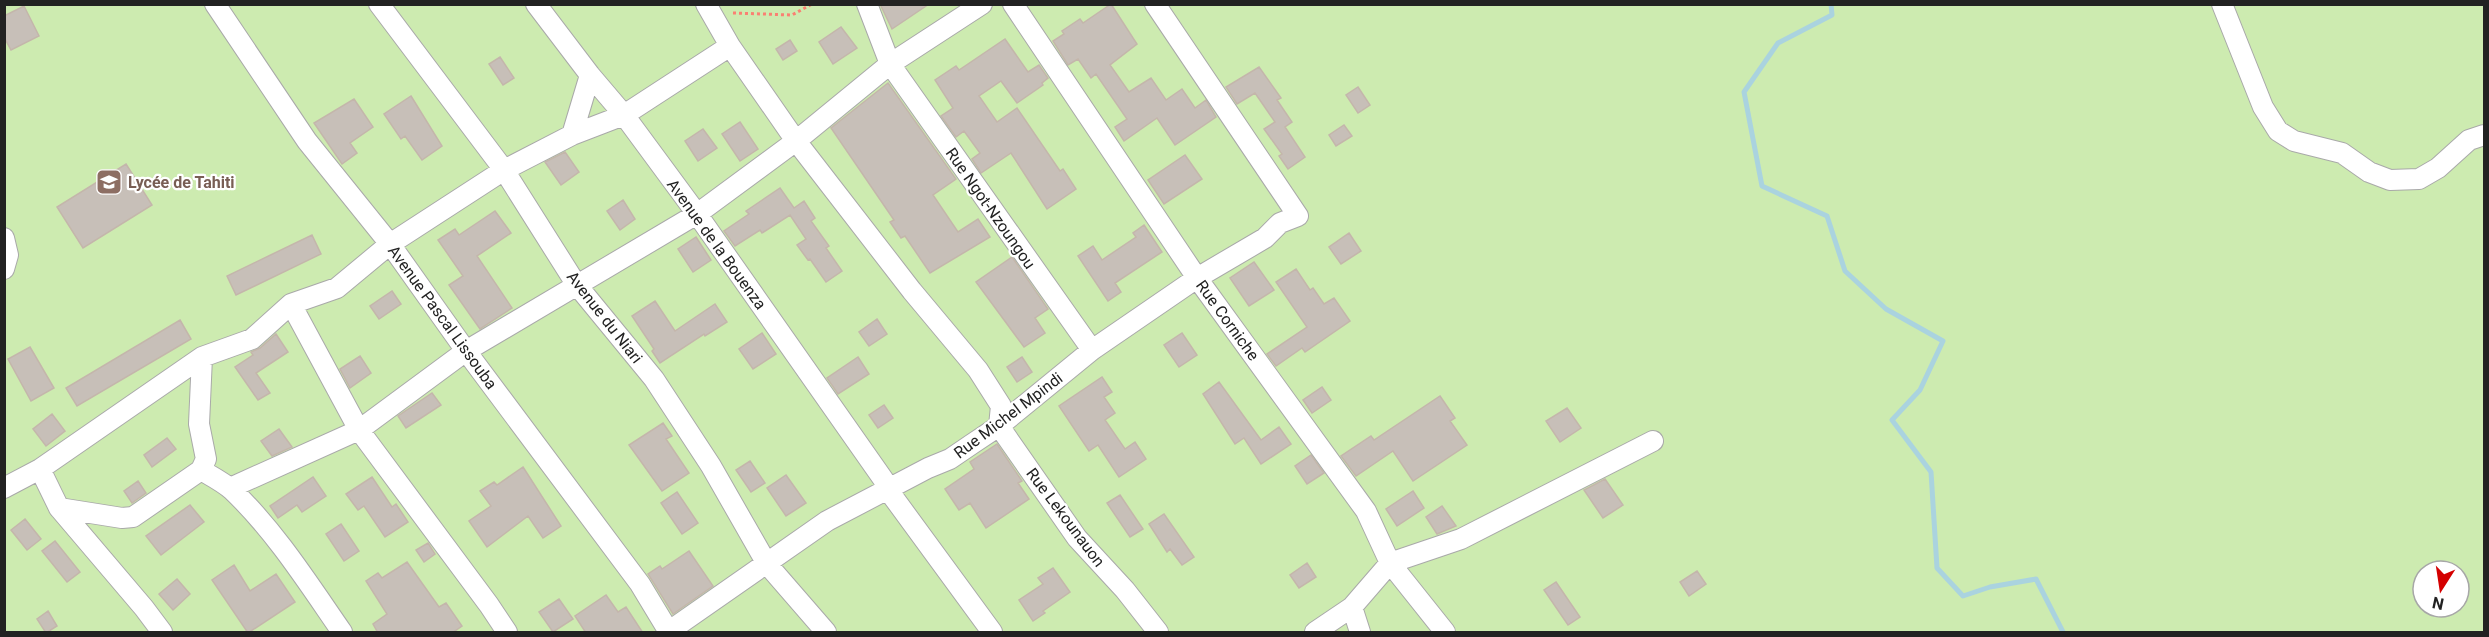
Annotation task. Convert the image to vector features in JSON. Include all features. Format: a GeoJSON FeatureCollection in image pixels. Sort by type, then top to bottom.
{"type":"FeatureCollection","features":[{"type":"Feature","properties":{"kind":"street","name":"Avenue Pascal Lissouba"},"geometry":{"type":"LineString","coordinates":[[215,4],[307,141],[390,244],[466,351],[640,584],[669,632]]}},
{"type":"Feature","properties":{"kind":"street","name":"Avenue du Niari"},"geometry":{"type":"LineString","coordinates":[[379,4],[504,170],[576,284],[654,379],[683,422],[766,564],[826,633]]}},
{"type":"Feature","properties":{"kind":"street","name":"Avenue de la Bouenza"},"geometry":{"type":"LineString","coordinates":[[536,4],[624,115],[696,214],[883,479],[888,490],[992,633]]}},
{"type":"Feature","properties":{"kind":"street","name":"Rue Ngot-Nzoungou"},"geometry":{"type":"LineString","coordinates":[[867,4],[890,64],[1092,350]]}},
{"type":"Feature","properties":{"kind":"street"},"geometry":{"type":"LineString","coordinates":[[230,488],[359,430],[466,351],[696,214],[796,141],[890,64],[982,4]]}},
{"type":"Feature","properties":{"kind":"street","name":"Rue Corniche"},"geometry":{"type":"LineString","coordinates":[[1013,4],[1197,278],[1366,511],[1390,563],[1445,633]]}},
{"type":"Feature","properties":{"kind":"street","name":"Rue Michel Mpindi"},"geometry":{"type":"LineString","coordinates":[[669,632],[827,520],[950,459],[999,426],[1092,350],[1197,278],[1265,238],[1280,224],[1298,216],[1155,4]]}},
{"type":"Feature","properties":{"kind":"street"},"geometry":{"type":"LineString","coordinates":[[2222,4],[2263,107],[2278,131],[2294,141],[2342,153],[2369,172],[2390,180],[2418,179],[2438,168],[2469,140],[2484,135]]}},
{"type":"Feature","properties":{"kind":"street"},"geometry":{"type":"LineString","coordinates":[[709,8],[730,46],[796,141],[912,291],[978,370],[1001,406],[999,426]]}},
{"type":"Feature","properties":{"kind":"street"},"geometry":{"type":"LineString","coordinates":[[4,488],[40,469],[202,357],[252,339],[291,304],[337,288],[390,244],[504,170],[572,135],[624,115],[730,46]]}},
{"type":"Feature","properties":{"kind":"street"},"geometry":{"type":"LineString","coordinates":[[572,135],[590,75]]}},
{"type":"Feature","properties":{"kind":"street"},"geometry":{"type":"LineString","coordinates":[[4,238],[8,255],[4,269]]}},
{"type":"Feature","properties":{"kind":"street"},"geometry":{"type":"LineString","coordinates":[[291,304],[359,430],[489,605],[507,633]]}},
{"type":"Feature","properties":{"kind":"street"},"geometry":{"type":"LineString","coordinates":[[59,508],[123,518],[133,516],[201,470],[206,459],[199,424],[202,357]]}},
{"type":"Feature","properties":{"kind":"street","name":"Rue Lekounauon"},"geometry":{"type":"LineString","coordinates":[[999,426],[1077,538],[1125,590],[1158,633]]}},
{"type":"Feature","properties":{"kind":"street"},"geometry":{"type":"LineString","coordinates":[[1315,633],[1352,607],[1390,563],[1461,539],[1653,441]]}},
{"type":"Feature","properties":{"kind":"street"},"geometry":{"type":"LineString","coordinates":[[40,469],[59,508],[144,608],[162,633]]}},
{"type":"Feature","properties":{"kind":"street"},"geometry":{"type":"LineString","coordinates":[[201,470],[230,488],[291,560],[342,633]]}},
{"type":"Feature","properties":{"kind":"street"},"geometry":{"type":"LineString","coordinates":[[1352,607],[1360,633]]}},
{"type":"Feature","properties":{"kind":"path"},"geometry":{"type":"LineString","coordinates":[[709,8],[792,15],[812,4]]}},
{"type":"Feature","properties":{"kind":"green space"},"geometry":{"type":"Polygon","coordinates":[[[4,5],[2484,5],[2484,632],[5,632],[4,5]]]}},
{"type":"Feature","properties":{"kind":"building"},"geometry":{"type":"Polygon","coordinates":[[[880,4],[929,4],[892,29],[880,4]]]}},
{"type":"Feature","properties":{"kind":"building"},"geometry":{"type":"Polygon","coordinates":[[[1111,4],[1137,44],[1110,65],[1129,92],[1151,78],[1166,100],[1182,89],[1195,108],[1206,100],[1216,117],[1175,145],[1157,118],[1124,141],[1115,127],[1127,119],[1096,74],[1091,78],[1078,59],[1068,65],[1053,41],[1064,34],[1062,31],[1080,19],[1083,23],[1111,4]]]}},
{"type":"Feature","properties":{"kind":"building"},"geometry":{"type":"Polygon","coordinates":[[[24,6],[39,36],[11,50],[4,37],[4,16],[24,6]]]}},
{"type":"Feature","properties":{"kind":"building"},"geometry":{"type":"Polygon","coordinates":[[[841,27],[857,48],[833,64],[819,42],[841,27]]]}},
{"type":"Feature","properties":{"kind":"building"},"geometry":{"type":"Polygon","coordinates":[[[1005,39],[1028,72],[1039,65],[1048,78],[1042,83],[1043,85],[1017,103],[1001,81],[979,96],[997,122],[1017,108],[1060,171],[1063,169],[1076,189],[1047,209],[1011,153],[981,173],[972,159],[980,153],[964,131],[956,137],[941,116],[953,108],[935,80],[956,66],[959,70],[1005,39]]]}},
{"type":"Feature","properties":{"kind":"building"},"geometry":{"type":"Polygon","coordinates":[[[790,40],[797,51],[783,60],[776,49],[790,40]]]}},
{"type":"Feature","properties":{"kind":"building"},"geometry":{"type":"Polygon","coordinates":[[[500,57],[514,78],[503,85],[489,64],[500,57]]]}},
{"type":"Feature","properties":{"kind":"building"},"geometry":{"type":"Polygon","coordinates":[[[1259,67],[1281,98],[1277,100],[1292,122],[1285,127],[1305,157],[1288,169],[1279,156],[1282,154],[1264,129],[1275,122],[1255,93],[1237,104],[1226,87],[1259,67]]]}},
{"type":"Feature","properties":{"kind":"building"},"geometry":{"type":"Polygon","coordinates":[[[888,83],[956,179],[933,195],[958,232],[978,219],[990,237],[930,273],[905,236],[901,238],[890,222],[894,220],[831,128],[888,83]]]}},
{"type":"Feature","properties":{"kind":"building"},"geometry":{"type":"Polygon","coordinates":[[[1358,87],[1370,105],[1358,113],[1346,95],[1358,87]]]}},
{"type":"Feature","properties":{"kind":"building"},"geometry":{"type":"Polygon","coordinates":[[[411,96],[442,146],[422,160],[405,136],[401,139],[384,114],[411,96]]]}},
{"type":"Feature","properties":{"kind":"building"},"geometry":{"type":"Polygon","coordinates":[[[354,99],[373,127],[350,143],[357,153],[342,164],[314,123],[354,99]]]}},
{"type":"Feature","properties":{"kind":"building"},"geometry":{"type":"Polygon","coordinates":[[[740,122],[758,149],[740,161],[722,134],[740,122]]]}},
{"type":"Feature","properties":{"kind":"building"},"geometry":{"type":"Polygon","coordinates":[[[1344,125],[1352,136],[1336,146],[1329,135],[1344,125]]]}},
{"type":"Feature","properties":{"kind":"building"},"geometry":{"type":"Polygon","coordinates":[[[703,129],[717,148],[698,161],[685,141],[703,129]]]}},
{"type":"Feature","properties":{"kind":"building"},"geometry":{"type":"Polygon","coordinates":[[[565,152],[579,172],[561,185],[545,162],[565,152]]]}},
{"type":"Feature","properties":{"kind":"building"},"geometry":{"type":"Polygon","coordinates":[[[1185,155],[1202,179],[1164,204],[1148,180],[1185,155]]]}},
{"type":"Feature","properties":{"kind":"building"},"geometry":{"type":"Polygon","coordinates":[[[126,164],[152,205],[83,248],[57,207],[126,164]]]}},
{"type":"Feature","properties":{"kind":"building"},"geometry":{"type":"Polygon","coordinates":[[[780,188],[794,208],[804,201],[815,218],[811,221],[829,246],[826,248],[842,271],[826,282],[797,245],[806,239],[790,215],[762,233],[760,230],[735,246],[724,231],[749,214],[746,211],[780,188]]]}},
{"type":"Feature","properties":{"kind":"building"},"geometry":{"type":"Polygon","coordinates":[[[623,200],[635,219],[620,230],[607,211],[623,200]]]}},
{"type":"Feature","properties":{"kind":"building"},"geometry":{"type":"Polygon","coordinates":[[[495,211],[511,233],[477,256],[512,308],[480,329],[449,285],[463,276],[438,240],[455,229],[459,235],[495,211]]]}},
{"type":"Feature","properties":{"kind":"building"},"geometry":{"type":"Polygon","coordinates":[[[1144,225],[1162,252],[1115,283],[1121,292],[1108,301],[1078,256],[1093,246],[1102,260],[1136,237],[1133,233],[1144,225]]]}},
{"type":"Feature","properties":{"kind":"building"},"geometry":{"type":"Polygon","coordinates":[[[1349,233],[1361,251],[1341,264],[1329,247],[1349,233]]]}},
{"type":"Feature","properties":{"kind":"building"},"geometry":{"type":"Polygon","coordinates":[[[312,235],[321,254],[236,295],[227,276],[312,235]]]}},
{"type":"Feature","properties":{"kind":"building"},"geometry":{"type":"Polygon","coordinates":[[[696,237],[711,260],[693,272],[678,249],[696,237]]]}},
{"type":"Feature","properties":{"kind":"building"},"geometry":{"type":"Polygon","coordinates":[[[1012,257],[1048,309],[1035,318],[1045,333],[1024,347],[976,282],[1012,257]]]}},
{"type":"Feature","properties":{"kind":"building"},"geometry":{"type":"Polygon","coordinates":[[[1254,262],[1274,290],[1249,306],[1230,278],[1254,262]]]}},
{"type":"Feature","properties":{"kind":"building"},"geometry":{"type":"Polygon","coordinates":[[[1296,269],[1310,290],[1313,288],[1324,304],[1334,298],[1350,321],[1305,352],[1302,348],[1276,366],[1267,354],[1307,327],[1276,282],[1296,269]]]}},
{"type":"Feature","properties":{"kind":"building"},"geometry":{"type":"Polygon","coordinates":[[[392,291],[401,304],[379,319],[370,306],[392,291]]]}},
{"type":"Feature","properties":{"kind":"building"},"geometry":{"type":"Polygon","coordinates":[[[655,301],[675,331],[715,304],[727,322],[660,363],[652,351],[654,349],[632,316],[655,301]]]}},
{"type":"Feature","properties":{"kind":"building"},"geometry":{"type":"Polygon","coordinates":[[[877,319],[887,334],[869,346],[859,332],[877,319]]]}},
{"type":"Feature","properties":{"kind":"building"},"geometry":{"type":"Polygon","coordinates":[[[180,320],[191,339],[77,406],[66,388],[180,320]]]}},
{"type":"Feature","properties":{"kind":"building"},"geometry":{"type":"Polygon","coordinates":[[[762,333],[776,354],[753,369],[739,349],[762,333]]]}},
{"type":"Feature","properties":{"kind":"building"},"geometry":{"type":"Polygon","coordinates":[[[1182,333],[1197,355],[1179,367],[1164,345],[1182,333]]]}},
{"type":"Feature","properties":{"kind":"building"},"geometry":{"type":"Polygon","coordinates":[[[276,334],[288,352],[256,373],[270,393],[258,400],[235,367],[253,355],[251,352],[260,348],[276,334]]]}},
{"type":"Feature","properties":{"kind":"building"},"geometry":{"type":"Polygon","coordinates":[[[30,347],[54,388],[31,401],[8,359],[30,347]]]}},
{"type":"Feature","properties":{"kind":"building"},"geometry":{"type":"Polygon","coordinates":[[[360,356],[371,373],[350,388],[340,369],[360,356]]]}},
{"type":"Feature","properties":{"kind":"building"},"geometry":{"type":"Polygon","coordinates":[[[858,357],[869,374],[838,394],[827,378],[858,357]]]}},
{"type":"Feature","properties":{"kind":"building"},"geometry":{"type":"Polygon","coordinates":[[[1022,357],[1032,372],[1017,382],[1007,367],[1022,357]]]}},
{"type":"Feature","properties":{"kind":"building"},"geometry":{"type":"Polygon","coordinates":[[[1102,377],[1112,392],[1104,397],[1115,413],[1105,420],[1125,449],[1135,442],[1146,459],[1119,477],[1098,445],[1089,451],[1059,406],[1102,377]]]}},
{"type":"Feature","properties":{"kind":"building"},"geometry":{"type":"Polygon","coordinates":[[[1219,382],[1261,440],[1279,427],[1291,444],[1261,464],[1244,438],[1235,444],[1203,394],[1219,382]]]}},
{"type":"Feature","properties":{"kind":"building"},"geometry":{"type":"Polygon","coordinates":[[[1322,387],[1331,400],[1312,413],[1303,400],[1322,387]]]}},
{"type":"Feature","properties":{"kind":"building"},"geometry":{"type":"Polygon","coordinates":[[[432,393],[441,405],[406,428],[398,416],[432,393]]]}},
{"type":"Feature","properties":{"kind":"building"},"geometry":{"type":"Polygon","coordinates":[[[1440,396],[1455,418],[1450,421],[1467,445],[1413,481],[1393,451],[1356,476],[1341,456],[1371,436],[1374,440],[1440,396]]]}},
{"type":"Feature","properties":{"kind":"building"},"geometry":{"type":"Polygon","coordinates":[[[884,405],[893,418],[878,428],[869,415],[884,405]]]}},
{"type":"Feature","properties":{"kind":"building"},"geometry":{"type":"Polygon","coordinates":[[[1567,408],[1581,428],[1560,442],[1546,421],[1567,408]]]}},
{"type":"Feature","properties":{"kind":"building"},"geometry":{"type":"Polygon","coordinates":[[[52,414],[65,431],[46,446],[33,429],[52,414]]]}},
{"type":"Feature","properties":{"kind":"building"},"geometry":{"type":"Polygon","coordinates":[[[663,423],[672,436],[666,439],[689,473],[662,491],[629,445],[663,423]]]}},
{"type":"Feature","properties":{"kind":"building"},"geometry":{"type":"Polygon","coordinates":[[[279,429],[292,447],[272,456],[261,441],[279,429]]]}},
{"type":"Feature","properties":{"kind":"building"},"geometry":{"type":"Polygon","coordinates":[[[167,438],[176,449],[152,467],[144,455],[167,438]]]}},
{"type":"Feature","properties":{"kind":"building"},"geometry":{"type":"Polygon","coordinates":[[[997,444],[1022,481],[1018,483],[1029,499],[986,528],[970,503],[959,510],[945,489],[974,469],[970,462],[997,444]]]}},
{"type":"Feature","properties":{"kind":"building"},"geometry":{"type":"Polygon","coordinates":[[[1311,455],[1324,473],[1307,484],[1295,466],[1311,455]]]}},
{"type":"Feature","properties":{"kind":"building"},"geometry":{"type":"Polygon","coordinates":[[[750,461],[765,483],[751,492],[736,470],[750,461]]]}},
{"type":"Feature","properties":{"kind":"building"},"geometry":{"type":"Polygon","coordinates":[[[523,467],[561,526],[543,538],[528,516],[487,547],[469,521],[491,506],[480,491],[494,482],[497,485],[523,467]]]}},
{"type":"Feature","properties":{"kind":"building"},"geometry":{"type":"Polygon","coordinates":[[[786,475],[806,503],[786,516],[767,488],[786,475]]]}},
{"type":"Feature","properties":{"kind":"building"},"geometry":{"type":"Polygon","coordinates":[[[313,477],[326,496],[302,512],[297,505],[278,518],[270,506],[313,477]]]}},
{"type":"Feature","properties":{"kind":"building"},"geometry":{"type":"Polygon","coordinates":[[[372,477],[392,507],[396,504],[408,522],[385,537],[364,506],[358,510],[346,494],[372,477]]]}},
{"type":"Feature","properties":{"kind":"building"},"geometry":{"type":"Polygon","coordinates":[[[1605,479],[1623,505],[1603,518],[1584,490],[1605,479]]]}},
{"type":"Feature","properties":{"kind":"building"},"geometry":{"type":"Polygon","coordinates":[[[138,481],[146,493],[132,503],[124,491],[138,481]]]}},
{"type":"Feature","properties":{"kind":"building"},"geometry":{"type":"Polygon","coordinates":[[[1413,491],[1424,508],[1397,526],[1386,509],[1413,491]]]}},
{"type":"Feature","properties":{"kind":"building"},"geometry":{"type":"Polygon","coordinates":[[[677,492],[698,523],[682,534],[661,503],[677,492]]]}},
{"type":"Feature","properties":{"kind":"building"},"geometry":{"type":"Polygon","coordinates":[[[1120,495],[1143,529],[1130,537],[1107,503],[1120,495]]]}},
{"type":"Feature","properties":{"kind":"building"},"geometry":{"type":"Polygon","coordinates":[[[190,505],[204,522],[161,555],[146,536],[190,505]]]}},
{"type":"Feature","properties":{"kind":"building"},"geometry":{"type":"Polygon","coordinates":[[[1442,506],[1456,526],[1437,534],[1426,517],[1442,506]]]}},
{"type":"Feature","properties":{"kind":"building"},"geometry":{"type":"Polygon","coordinates":[[[1164,514],[1194,557],[1182,565],[1170,549],[1167,552],[1149,524],[1164,514]]]}},
{"type":"Feature","properties":{"kind":"building"},"geometry":{"type":"Polygon","coordinates":[[[25,519],[41,539],[27,550],[11,530],[25,519]]]}},
{"type":"Feature","properties":{"kind":"building"},"geometry":{"type":"Polygon","coordinates":[[[341,524],[359,551],[344,561],[326,534],[341,524]]]}},
{"type":"Feature","properties":{"kind":"building"},"geometry":{"type":"Polygon","coordinates":[[[55,541],[80,572],[67,582],[42,551],[55,541]]]}},
{"type":"Feature","properties":{"kind":"building"},"geometry":{"type":"Polygon","coordinates":[[[428,543],[435,554],[424,562],[416,550],[428,543]]]}},
{"type":"Feature","properties":{"kind":"building"},"geometry":{"type":"Polygon","coordinates":[[[689,551],[713,586],[673,614],[648,574],[660,566],[662,569],[689,551]]]}},
{"type":"Feature","properties":{"kind":"building"},"geometry":{"type":"Polygon","coordinates":[[[407,562],[439,607],[446,603],[462,626],[452,633],[378,633],[373,624],[387,614],[366,581],[378,573],[382,578],[407,562]]]}},
{"type":"Feature","properties":{"kind":"building"},"geometry":{"type":"Polygon","coordinates":[[[1307,563],[1316,577],[1299,588],[1290,575],[1307,563]]]}},
{"type":"Feature","properties":{"kind":"building"},"geometry":{"type":"Polygon","coordinates":[[[234,565],[250,591],[276,574],[295,602],[248,633],[212,580],[234,565]]]}},
{"type":"Feature","properties":{"kind":"building"},"geometry":{"type":"Polygon","coordinates":[[[1053,568],[1070,592],[1033,621],[1019,600],[1043,584],[1038,578],[1053,568]]]}},
{"type":"Feature","properties":{"kind":"building"},"geometry":{"type":"Polygon","coordinates":[[[1697,571],[1706,584],[1689,596],[1680,582],[1697,571]]]}},
{"type":"Feature","properties":{"kind":"building"},"geometry":{"type":"Polygon","coordinates":[[[177,579],[190,594],[173,610],[159,594],[177,579]]]}},
{"type":"Feature","properties":{"kind":"building"},"geometry":{"type":"Polygon","coordinates":[[[1556,582],[1580,617],[1568,625],[1544,590],[1556,582]]]}},
{"type":"Feature","properties":{"kind":"building"},"geometry":{"type":"Polygon","coordinates":[[[606,595],[618,612],[626,607],[643,633],[586,633],[575,616],[606,595]]]}},
{"type":"Feature","properties":{"kind":"building"},"geometry":{"type":"Polygon","coordinates":[[[559,599],[573,619],[553,632],[539,612],[559,599]]]}},
{"type":"Feature","properties":{"kind":"building"},"geometry":{"type":"Polygon","coordinates":[[[48,611],[57,626],[46,633],[37,619],[48,611]]]}},
{"type":"Feature","properties":{"kind":"waterway"},"geometry":{"type":"LineString","coordinates":[[1831,4],[1832,15],[1778,43],[1744,92],[1762,186],[1827,216],[1845,271],[1886,309],[1943,341],[1920,390],[1892,420],[1931,472],[1937,568],[1963,596],[1990,587],[2036,579],[2063,632]]}},
{"type":"Feature","properties":{"kind":"place","name":"Lycée de Tahiti"},"geometry":{"type":"Point","coordinates":[109,182]}}]}
